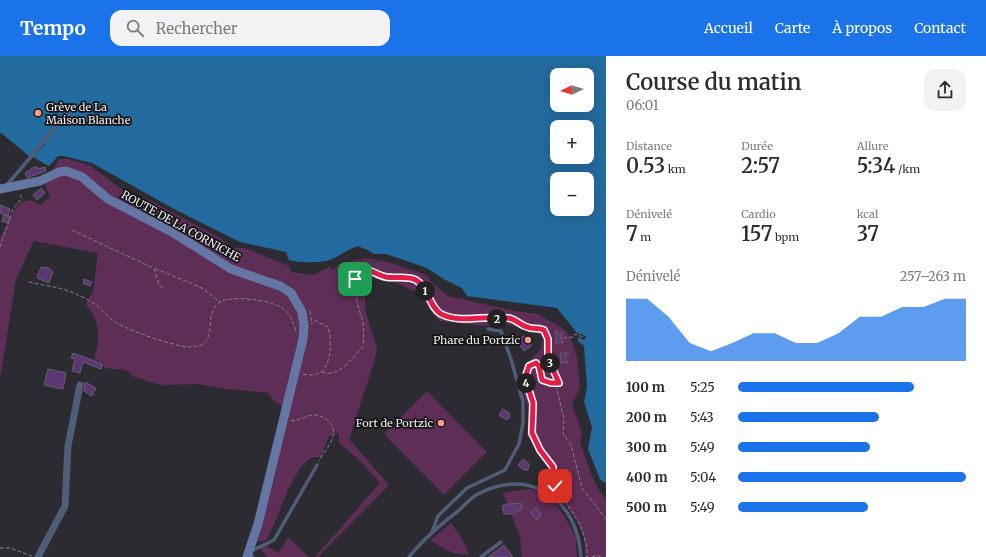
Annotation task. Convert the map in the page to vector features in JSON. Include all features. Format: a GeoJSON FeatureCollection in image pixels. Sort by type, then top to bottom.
{"type":"FeatureCollection","features":[{"type":"Feature","properties":{"kind":"street","name":"ROUTE DE LA CORNICHE"},"geometry":{"type":"LineString","coordinates":[[1,189],[40,181],[59,172],[74,173],[92,184],[108,199],[172,232],[231,269],[280,286],[291,293],[302,312],[304,326],[301,349],[250,555]]}},
{"type":"Feature","properties":{"kind":"street"},"geometry":{"type":"LineString","coordinates":[[38,557],[65,506],[68,446],[80,385]]}},
{"type":"Feature","properties":{"kind":"lane"},"geometry":{"type":"LineString","coordinates":[[1,189],[7,185],[68,113]]}},
{"type":"Feature","properties":{"kind":"lane"},"geometry":{"type":"LineString","coordinates":[[432,532],[438,516],[467,488],[505,470],[516,452],[521,437],[523,402],[511,359],[500,331],[488,329]]}},
{"type":"Feature","properties":{"kind":"lane"},"geometry":{"type":"LineString","coordinates":[[250,555],[274,540],[317,465]]}},
{"type":"Feature","properties":{"kind":"lane"},"geometry":{"type":"LineString","coordinates":[[409,557],[432,532],[476,496],[501,486],[527,485],[536,487],[550,494],[566,512],[576,527],[580,540],[581,557]]}},
{"type":"Feature","properties":{"kind":"lane"},"geometry":{"type":"LineString","coordinates":[[481,557],[501,542]]}},
{"type":"Feature","properties":{"kind":"path"},"geometry":{"type":"LineString","coordinates":[[0,247],[13,209],[22,198],[18,191],[15,191],[14,187]]}},
{"type":"Feature","properties":{"kind":"path"},"geometry":{"type":"LineString","coordinates":[[72,230],[154,268],[202,288],[220,302]]}},
{"type":"Feature","properties":{"kind":"path"},"geometry":{"type":"LineString","coordinates":[[154,268],[159,285],[163,288]]}},
{"type":"Feature","properties":{"kind":"path"},"geometry":{"type":"LineString","coordinates":[[303,374],[308,376],[338,370],[351,361],[363,346],[363,324],[356,298],[355,279],[357,270],[362,268],[387,277],[416,280],[440,314],[448,317],[487,319],[508,318],[516,320],[528,328],[541,328],[547,334],[548,358],[559,380],[559,383],[556,384]]}},
{"type":"Feature","properties":{"kind":"path"},"geometry":{"type":"LineString","coordinates":[[29,282],[74,293],[94,304],[116,322],[163,342],[190,347],[202,344],[207,340],[210,332],[213,311],[220,302],[229,299],[262,300],[282,308],[292,319],[296,334]]}},
{"type":"Feature","properties":{"kind":"path"},"geometry":{"type":"LineString","coordinates":[[312,319],[328,327],[332,340],[330,360],[322,372]]}},
{"type":"Feature","properties":{"kind":"path"},"geometry":{"type":"LineString","coordinates":[[563,338],[573,337],[575,334],[583,336]]}},
{"type":"Feature","properties":{"kind":"path"},"geometry":{"type":"LineString","coordinates":[[556,384],[542,380],[539,366],[536,363],[529,366],[525,378],[533,403],[532,433],[540,450],[553,467],[553,482],[581,526],[587,546],[587,557]]}},
{"type":"Feature","properties":{"kind":"path"},"geometry":{"type":"LineString","coordinates":[[556,384],[564,420],[563,434],[571,445],[582,488],[606,519]]}},
{"type":"Feature","properties":{"kind":"path"},"geometry":{"type":"LineString","coordinates":[[289,420],[294,421],[312,415],[320,416],[330,423],[333,430],[333,436],[317,465]]}},
{"type":"Feature","properties":{"kind":"path"},"geometry":{"type":"LineString","coordinates":[[0,548],[4,547],[17,549],[34,557]]}},
{"type":"Feature","properties":{"kind":"path"},"geometry":{"type":"LineString","coordinates":[[592,557],[597,555],[601,557]]}},
{"type":"Feature","properties":{"kind":"shaded area"},"geometry":{"type":"Polygon","coordinates":[[[59,159],[68,159],[89,165],[123,190],[151,201],[220,238],[232,248],[245,248],[289,266],[291,272],[313,275],[329,267],[334,270],[338,264],[367,258],[391,263],[427,275],[431,282],[448,296],[514,311],[538,314],[565,330],[570,337],[577,356],[580,388],[572,404],[582,433],[580,442],[598,489],[606,499],[606,557],[585,557],[584,537],[576,519],[547,480],[547,467],[527,435],[529,411],[524,396],[521,375],[529,361],[541,349],[543,338],[536,332],[506,324],[485,326],[439,321],[418,293],[395,282],[363,277],[366,314],[377,348],[374,363],[349,439],[389,485],[318,557],[315,557],[380,483],[357,458],[339,443],[339,433],[329,436],[321,458],[312,458],[303,465],[296,476],[288,490],[266,541],[258,542],[288,410],[274,401],[268,393],[219,388],[199,384],[161,385],[134,377],[126,370],[104,368],[104,363],[94,359],[98,344],[98,330],[91,311],[86,304],[93,292],[98,253],[34,241],[16,279],[0,379],[0,238],[14,211],[21,202],[31,200],[40,205],[50,197],[45,185],[59,159]]]}},
{"type":"Feature","properties":{"kind":"shaded area"},"geometry":{"type":"Polygon","coordinates":[[[427,391],[487,452],[444,495],[384,434],[427,391]]]}},
{"type":"Feature","properties":{"kind":"shaded area"},"geometry":{"type":"Polygon","coordinates":[[[530,489],[549,495],[565,517],[576,537],[577,557],[522,557],[520,537],[503,493],[530,489]]]}},
{"type":"Feature","properties":{"kind":"shaded area"},"geometry":{"type":"Polygon","coordinates":[[[451,523],[463,540],[469,554],[464,555],[454,553],[444,549],[430,540],[451,523]]]}},
{"type":"Feature","properties":{"kind":"shaded area"},"geometry":{"type":"Polygon","coordinates":[[[288,537],[309,557],[268,557],[260,549],[265,545],[278,553],[288,537]]]}},
{"type":"Feature","properties":{"kind":"water"},"geometry":{"type":"Polygon","coordinates":[[[0,56],[606,56],[606,484],[600,479],[588,449],[592,427],[584,402],[587,387],[584,346],[578,341],[578,337],[584,340],[586,337],[577,333],[557,308],[467,296],[462,288],[445,280],[427,268],[386,254],[374,254],[358,246],[326,261],[304,262],[289,260],[286,252],[240,242],[174,209],[92,163],[58,156],[49,166],[33,157],[45,144],[42,141],[29,156],[0,132],[0,56]]]}},
{"type":"Feature","properties":{"kind":"building"},"geometry":{"type":"Polygon","coordinates":[[[34,167],[37,167],[38,169],[45,167],[46,171],[27,178],[25,173],[34,167]]]}},
{"type":"Feature","properties":{"kind":"building"},"geometry":{"type":"Polygon","coordinates":[[[41,188],[45,193],[37,200],[33,195],[41,188]]]}},
{"type":"Feature","properties":{"kind":"building"},"geometry":{"type":"Polygon","coordinates":[[[0,205],[10,209],[8,216],[0,213],[0,205]]]}},
{"type":"Feature","properties":{"kind":"building"},"geometry":{"type":"Polygon","coordinates":[[[4,215],[10,217],[7,223],[2,221],[4,215]]]}},
{"type":"Feature","properties":{"kind":"building"},"geometry":{"type":"Polygon","coordinates":[[[41,267],[49,268],[53,272],[49,283],[37,278],[41,267]]]}},
{"type":"Feature","properties":{"kind":"building"},"geometry":{"type":"Polygon","coordinates":[[[84,279],[92,282],[90,286],[83,283],[84,279]]]}},
{"type":"Feature","properties":{"kind":"building"},"geometry":{"type":"Polygon","coordinates":[[[556,330],[558,334],[563,333],[561,337],[563,343],[558,342],[556,344],[556,330]]]}},
{"type":"Feature","properties":{"kind":"building"},"geometry":{"type":"Polygon","coordinates":[[[524,336],[531,338],[531,346],[524,351],[517,341],[524,336]]]}},
{"type":"Feature","properties":{"kind":"building"},"geometry":{"type":"Polygon","coordinates":[[[73,353],[103,364],[101,369],[83,362],[80,373],[72,371],[75,359],[71,358],[73,353]]]}},
{"type":"Feature","properties":{"kind":"building"},"geometry":{"type":"Polygon","coordinates":[[[560,353],[569,353],[565,356],[568,362],[561,363],[560,353]]]}},
{"type":"Feature","properties":{"kind":"building"},"geometry":{"type":"Polygon","coordinates":[[[48,369],[66,373],[63,389],[44,385],[48,369]]]}},
{"type":"Feature","properties":{"kind":"building"},"geometry":{"type":"Polygon","coordinates":[[[85,382],[96,388],[92,396],[84,391],[85,382]]]}},
{"type":"Feature","properties":{"kind":"building"},"geometry":{"type":"Polygon","coordinates":[[[503,409],[509,413],[510,417],[507,420],[499,415],[503,409]]]}},
{"type":"Feature","properties":{"kind":"building"},"geometry":{"type":"Polygon","coordinates":[[[523,459],[529,464],[528,470],[524,470],[518,465],[523,459]]]}},
{"type":"Feature","properties":{"kind":"building"},"geometry":{"type":"Polygon","coordinates":[[[521,503],[522,509],[512,514],[504,514],[502,506],[521,503]]]}},
{"type":"Feature","properties":{"kind":"building"},"geometry":{"type":"Polygon","coordinates":[[[536,508],[541,514],[538,519],[535,518],[530,512],[536,508]]]}},
{"type":"Feature","properties":{"kind":"building"},"geometry":{"type":"Polygon","coordinates":[[[504,545],[513,557],[488,557],[504,545]]]}},
{"type":"Feature","properties":{"kind":"place","name":"Grève de La Maison Blanche"},"geometry":{"type":"Point","coordinates":[38,113]}},
{"type":"Feature","properties":{"kind":"place","name":"Phare du Portzic"},"geometry":{"type":"Point","coordinates":[528,340]}},
{"type":"Feature","properties":{"kind":"place","name":"Fort de Portzic"},"geometry":{"type":"Point","coordinates":[441,423]}},
{"type":"Feature","properties":{"kind":"route"},"geometry":{"type":"LineString","coordinates":[[355,279],[357,270],[362,268],[387,277],[410,278],[416,280],[423,288],[440,314],[448,317],[487,319],[508,318],[516,320],[528,328],[541,328],[544,330],[548,339],[548,358],[559,380],[559,383],[556,384],[542,380],[540,378],[539,366],[536,363],[529,366],[525,374],[525,378],[534,410],[532,419],[532,433],[540,450],[553,467],[554,473],[552,480],[555,486]]}}]}
